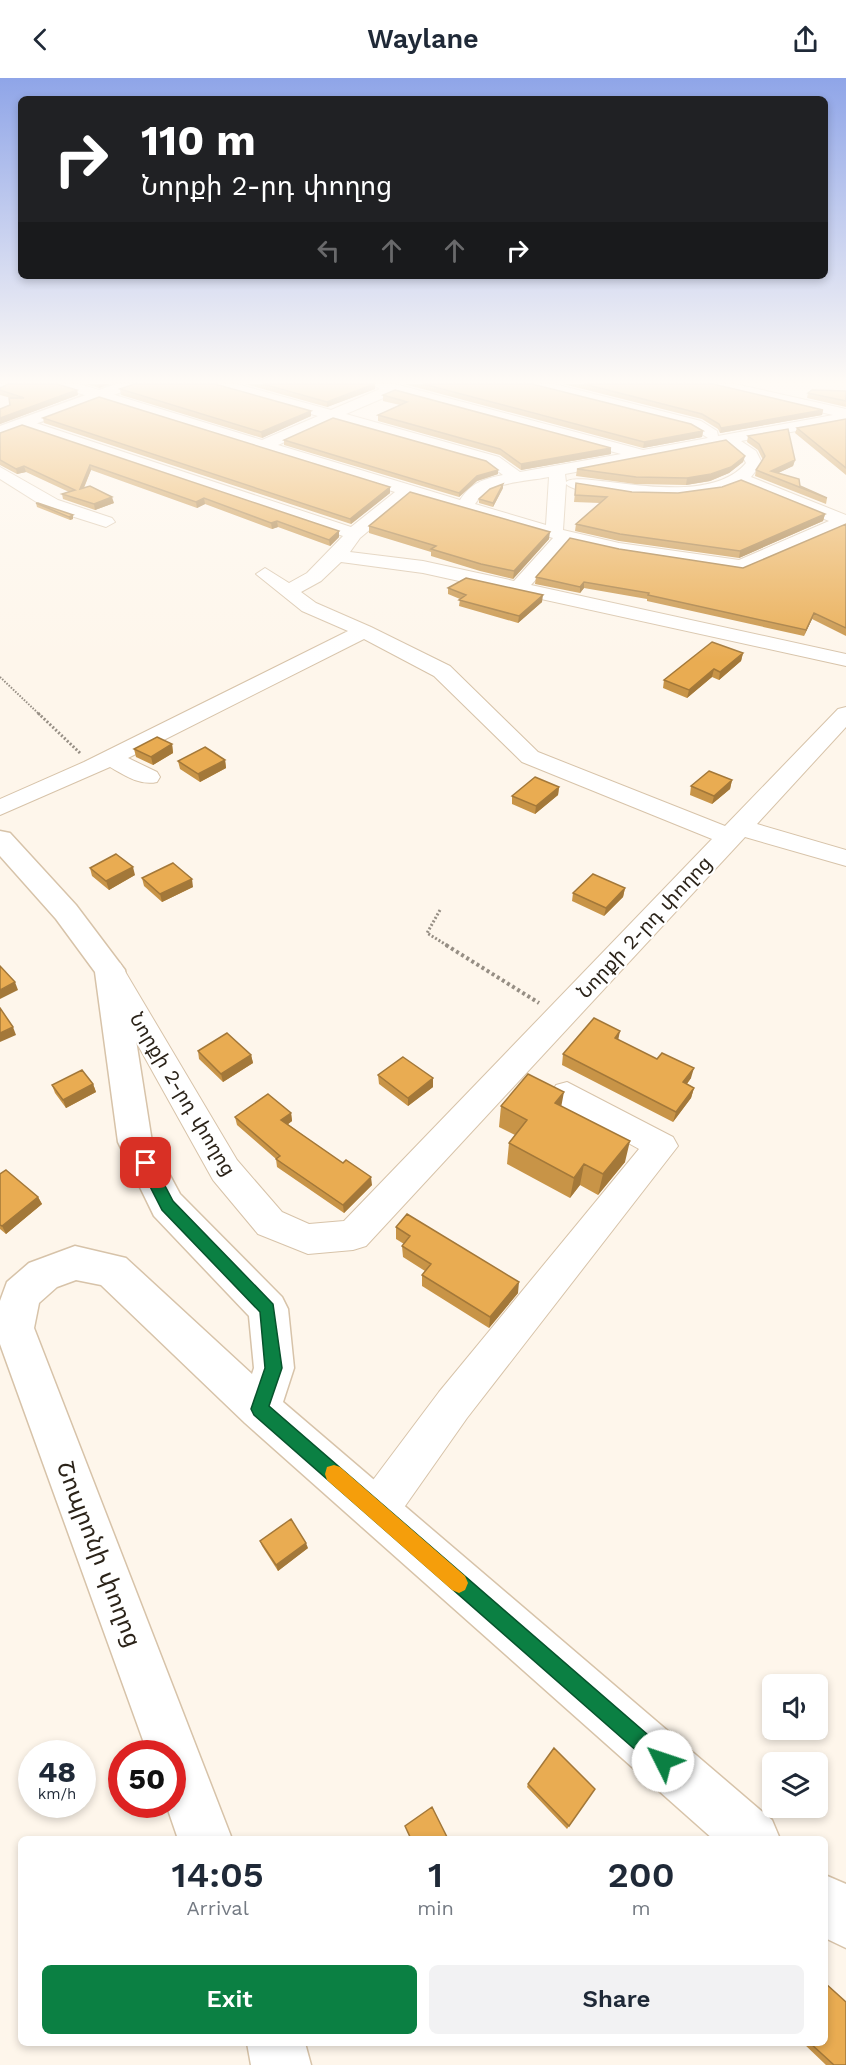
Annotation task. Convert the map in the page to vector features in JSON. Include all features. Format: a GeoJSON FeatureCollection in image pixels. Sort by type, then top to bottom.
{"type":"FeatureCollection","features":[{"type":"Feature","properties":{"kind":"main road"},"geometry":{"type":"LineString","coordinates":[[0,840],[66,912],[110,970]]}},
{"type":"Feature","properties":{"kind":"main road","name":"Նորքի 2-րդ փողոց"},"geometry":{"type":"LineString","coordinates":[[110,970],[135,1142],[167,1205],[268,1309],[274,1368],[260,1409]]}},
{"type":"Feature","properties":{"kind":"main road","name":"Շոպրոնի փողոց"},"geometry":{"type":"LineString","coordinates":[[204,1836],[14,1328],[21,1294],[43,1275],[75,1263],[112,1270],[260,1409]]}},
{"type":"Feature","properties":{"kind":"main road"},"geometry":{"type":"LineString","coordinates":[[260,1409],[750,1836]]}},
{"type":"Feature","properties":{"kind":"main road"},"geometry":{"type":"LineString","coordinates":[[828,1905],[846,1920]]}},
{"type":"Feature","properties":{"kind":"main road"},"geometry":{"type":"LineString","coordinates":[[277,2046],[281,2065]]}},
{"type":"Feature","properties":{"kind":"street"},"geometry":{"type":"LineString","coordinates":[[8,477],[52,504],[106,522]]}},
{"type":"Feature","properties":{"kind":"street"},"geometry":{"type":"LineString","coordinates":[[183,477],[354,534]]}},
{"type":"Feature","properties":{"kind":"street"},"geometry":{"type":"LineString","coordinates":[[363,477],[560,534],[619,548],[741,566],[845,521]]}},
{"type":"Feature","properties":{"kind":"street"},"geometry":{"type":"LineString","coordinates":[[465,506],[480,486],[516,477],[527,477]]}},
{"type":"Feature","properties":{"kind":"street"},"geometry":{"type":"LineString","coordinates":[[518,588],[560,534],[557,477]]}},
{"type":"Feature","properties":{"kind":"street"},"geometry":{"type":"LineString","coordinates":[[560,477],[610,489],[690,491],[714,489],[744,477]]}},
{"type":"Feature","properties":{"kind":"street"},"geometry":{"type":"LineString","coordinates":[[742,479],[845,521]]}},
{"type":"Feature","properties":{"kind":"street"},"geometry":{"type":"LineString","coordinates":[[289,591],[314,577],[337,556],[354,534],[407,490]]}},
{"type":"Feature","properties":{"kind":"street"},"geometry":{"type":"LineString","coordinates":[[337,556],[423,567],[846,660]]}},
{"type":"Feature","properties":{"kind":"street"},"geometry":{"type":"LineString","coordinates":[[265,574],[309,607],[364,631],[442,671],[530,757],[735,832],[846,858]]}},
{"type":"Feature","properties":{"kind":"street"},"geometry":{"type":"LineString","coordinates":[[0,808],[101,762],[364,631]]}},
{"type":"Feature","properties":{"kind":"street","name":"Նորքի 2-րդ փողոց"},"geometry":{"type":"LineString","coordinates":[[110,970],[225,1170],[270,1223],[308,1239],[353,1235],[846,714]]}},
{"type":"Feature","properties":{"kind":"street"},"geometry":{"type":"LineString","coordinates":[[101,762],[148,777]]}},
{"type":"Feature","properties":{"kind":"street"},"geometry":{"type":"LineString","coordinates":[[376,1511],[453,1405],[661,1146],[567,1094]]}},
{"type":"Feature","properties":{"kind":"path"},"geometry":{"type":"LineString","coordinates":[[0,677],[101,762]]}},
{"type":"Feature","properties":{"kind":"path"},"geometry":{"type":"LineString","coordinates":[[440,910],[427,933],[560,1017]]}},
{"type":"Feature","properties":{"kind":"building"},"geometry":{"type":"Polygon","coordinates":[[[47,477],[85,477],[80,489],[90,486],[112,497],[94,504],[62,494],[75,490],[47,477]]]}},
{"type":"Feature","properties":{"kind":"building"},"geometry":{"type":"Polygon","coordinates":[[[124,477],[177,477],[339,531],[329,540],[277,521],[271,523],[204,498],[196,502],[124,477]]]}},
{"type":"Feature","properties":{"kind":"building"},"geometry":{"type":"Polygon","coordinates":[[[222,477],[357,477],[390,487],[350,519],[222,477]]]}},
{"type":"Feature","properties":{"kind":"building"},"geometry":{"type":"Polygon","coordinates":[[[405,477],[476,477],[459,493],[405,477]]]}},
{"type":"Feature","properties":{"kind":"building"},"geometry":{"type":"Polygon","coordinates":[[[634,477],[695,477],[687,478],[634,477]]]}},
{"type":"Feature","properties":{"kind":"building"},"geometry":{"type":"Polygon","coordinates":[[[773,477],[799,479],[800,486],[827,498],[773,477]]]}},
{"type":"Feature","properties":{"kind":"building"},"geometry":{"type":"Polygon","coordinates":[[[741,480],[825,514],[740,551],[620,534],[576,524],[607,497],[575,495],[576,483],[632,492],[678,493],[722,487],[741,480]]]}},
{"type":"Feature","properties":{"kind":"building"},"geometry":{"type":"Polygon","coordinates":[[[503,484],[493,503],[479,499],[490,489],[503,484]]]}},
{"type":"Feature","properties":{"kind":"building"},"geometry":{"type":"Polygon","coordinates":[[[410,492],[550,532],[514,571],[431,549],[436,546],[369,526],[410,492]]]}},
{"type":"Feature","properties":{"kind":"building"},"geometry":{"type":"Polygon","coordinates":[[[36,503],[38,503],[73,515],[69,517],[36,503]]]}},
{"type":"Feature","properties":{"kind":"building"},"geometry":{"type":"Polygon","coordinates":[[[846,524],[846,628],[814,613],[806,630],[648,595],[649,593],[584,582],[580,587],[536,577],[570,538],[619,549],[743,568],[846,524]]]}},
{"type":"Feature","properties":{"kind":"building"},"geometry":{"type":"Polygon","coordinates":[[[466,578],[543,595],[519,616],[459,600],[466,595],[448,588],[466,578]]]}},
{"type":"Feature","properties":{"kind":"building"},"geometry":{"type":"Polygon","coordinates":[[[712,642],[743,653],[720,672],[714,669],[689,690],[664,680],[712,642]]]}},
{"type":"Feature","properties":{"kind":"building"},"geometry":{"type":"Polygon","coordinates":[[[157,737],[172,744],[151,757],[134,749],[157,737]]]}},
{"type":"Feature","properties":{"kind":"building"},"geometry":{"type":"Polygon","coordinates":[[[205,747],[225,760],[198,774],[178,761],[205,747]]]}},
{"type":"Feature","properties":{"kind":"building"},"geometry":{"type":"Polygon","coordinates":[[[709,771],[732,780],[714,796],[691,786],[709,771]]]}},
{"type":"Feature","properties":{"kind":"building"},"geometry":{"type":"Polygon","coordinates":[[[535,777],[559,787],[536,806],[512,796],[535,777]]]}},
{"type":"Feature","properties":{"kind":"building"},"geometry":{"type":"Polygon","coordinates":[[[116,854],[133,867],[106,881],[90,868],[116,854]]]}},
{"type":"Feature","properties":{"kind":"building"},"geometry":{"type":"Polygon","coordinates":[[[173,863],[192,879],[160,894],[142,878],[173,863]]]}},
{"type":"Feature","properties":{"kind":"building"},"geometry":{"type":"Polygon","coordinates":[[[593,874],[625,888],[606,908],[573,893],[593,874]]]}},
{"type":"Feature","properties":{"kind":"building"},"geometry":{"type":"Polygon","coordinates":[[[0,966],[15,982],[0,990],[0,966]]]}},
{"type":"Feature","properties":{"kind":"building"},"geometry":{"type":"Polygon","coordinates":[[[0,1008],[13,1027],[0,1033],[0,1008]]]}},
{"type":"Feature","properties":{"kind":"building"},"geometry":{"type":"Polygon","coordinates":[[[594,1018],[620,1031],[615,1038],[657,1059],[662,1053],[694,1068],[683,1082],[694,1088],[676,1112],[563,1054],[594,1018]]]}},
{"type":"Feature","properties":{"kind":"building"},"geometry":{"type":"Polygon","coordinates":[[[227,1033],[251,1055],[221,1074],[198,1051],[227,1033]]]}},
{"type":"Feature","properties":{"kind":"building"},"geometry":{"type":"Polygon","coordinates":[[[403,1057],[433,1078],[408,1098],[378,1075],[403,1057]]]}},
{"type":"Feature","properties":{"kind":"building"},"geometry":{"type":"Polygon","coordinates":[[[82,1070],[93,1084],[63,1100],[52,1085],[82,1070]]]}},
{"type":"Feature","properties":{"kind":"building"},"geometry":{"type":"Polygon","coordinates":[[[528,1074],[564,1092],[555,1103],[630,1141],[603,1174],[584,1164],[574,1178],[509,1143],[527,1120],[501,1106],[528,1074]]]}},
{"type":"Feature","properties":{"kind":"building"},"geometry":{"type":"Polygon","coordinates":[[[268,1094],[291,1113],[281,1120],[343,1163],[346,1160],[371,1177],[343,1205],[276,1159],[280,1156],[235,1117],[268,1094]]]}},
{"type":"Feature","properties":{"kind":"building"},"geometry":{"type":"Polygon","coordinates":[[[6,1170],[38,1197],[2,1226],[0,1225],[0,1174],[6,1170]]]}},
{"type":"Feature","properties":{"kind":"building"},"geometry":{"type":"Polygon","coordinates":[[[407,1214],[519,1282],[490,1317],[422,1275],[431,1264],[402,1246],[410,1236],[396,1227],[407,1214]]]}},
{"type":"Feature","properties":{"kind":"building"},"geometry":{"type":"Polygon","coordinates":[[[291,1519],[306,1543],[276,1565],[260,1541],[291,1519]]]}},
{"type":"Feature","properties":{"kind":"building"},"geometry":{"type":"Polygon","coordinates":[[[554,1748],[595,1789],[569,1826],[528,1784],[554,1748]]]}},
{"type":"Feature","properties":{"kind":"building"},"geometry":{"type":"Polygon","coordinates":[[[432,1807],[446,1836],[410,1836],[405,1826],[432,1807]]]}},
{"type":"Feature","properties":{"kind":"building"},"geometry":{"type":"Polygon","coordinates":[[[828,1986],[846,2002],[846,2065],[834,2065],[813,2046],[828,2046],[828,1986]]]}},
{"type":"Feature","properties":{"kind":"slow traffic"},"geometry":{"type":"LineString","coordinates":[[334,1474],[459,1583]]}},
{"type":"Feature","properties":{"kind":"route"},"geometry":{"type":"LineString","coordinates":[[146,1163],[167,1205],[268,1309],[274,1368],[260,1409],[663,1761]]}}]}
